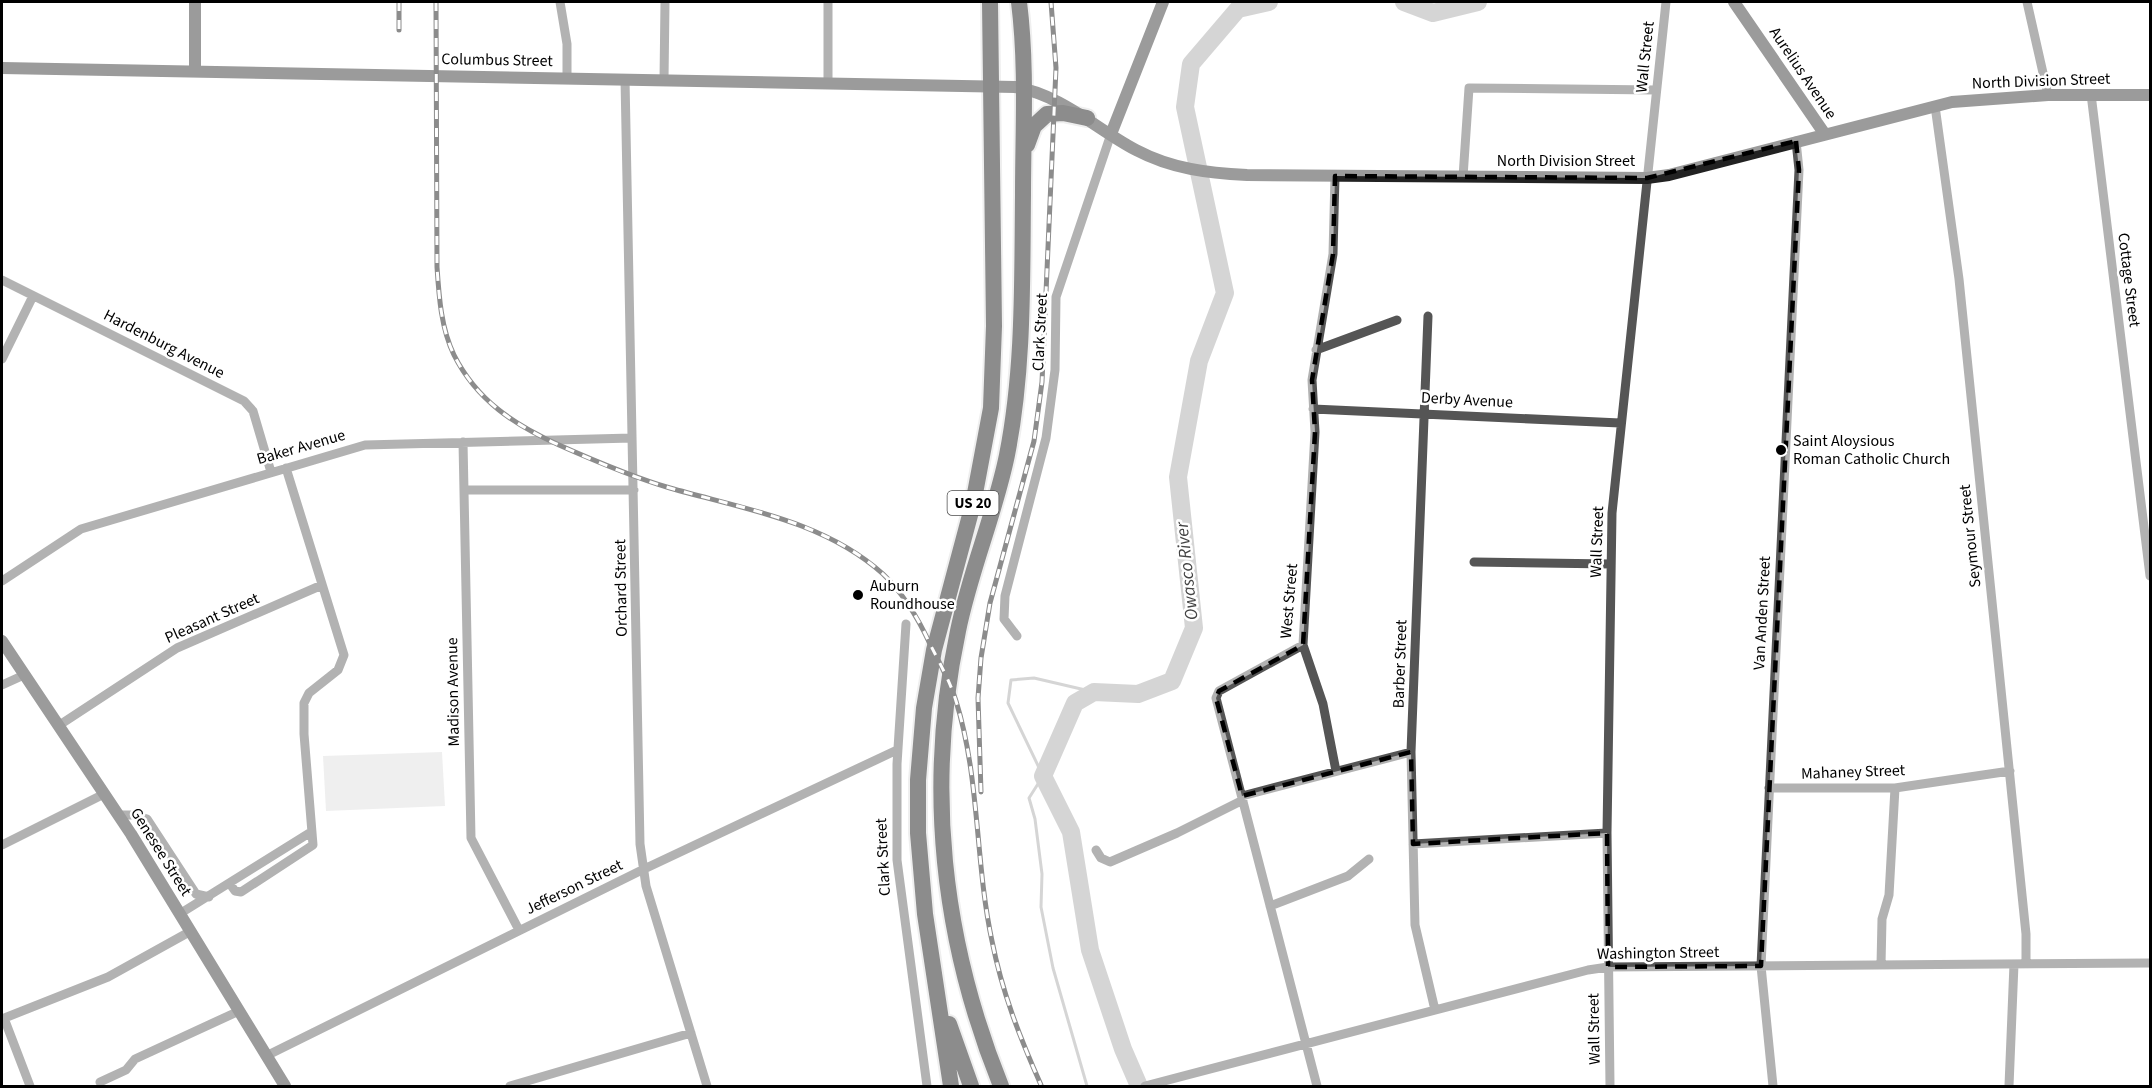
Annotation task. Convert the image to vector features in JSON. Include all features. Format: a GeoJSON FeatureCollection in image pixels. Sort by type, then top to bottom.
{"type":"FeatureCollection","features":[{"type":"Feature","properties":{"kind":"highway","name":"US 20"},"geometry":{"type":"LineString","coordinates":[[951,1086],[920,865],[918,780],[924,708],[934,650],[973,504],[991,408],[994,326],[990,2]]}},
{"type":"Feature","properties":{"kind":"highway","name":"US 20"},"geometry":{"type":"LineString","coordinates":[[1001,1086],[975,1016],[957,951],[943,849],[941,779],[947,693],[958,630],[999,490],[1015,408],[1022,308],[1024,89],[1019,2]]}},
{"type":"Feature","properties":{"kind":"highway"},"geometry":{"type":"LineString","coordinates":[[1023,164],[1031,132],[1041,118],[1054,112],[1087,118]]}},
{"type":"Feature","properties":{"kind":"highway"},"geometry":{"type":"LineString","coordinates":[[939,1004],[971,1086]]}},
{"type":"Feature","properties":{"kind":"street"},"geometry":{"type":"LineString","coordinates":[[195,2],[195,71]]}},
{"type":"Feature","properties":{"kind":"street"},"geometry":{"type":"LineString","coordinates":[[560,2],[567,38],[567,78]]}},
{"type":"Feature","properties":{"kind":"street"},"geometry":{"type":"LineString","coordinates":[[664,80],[665,2]]}},
{"type":"Feature","properties":{"kind":"street"},"geometry":{"type":"LineString","coordinates":[[828,2],[828,83]]}},
{"type":"Feature","properties":{"kind":"street","name":"Clark Street"},"geometry":{"type":"LineString","coordinates":[[1017,636],[1005,622],[1005,603],[1046,438],[1055,370],[1056,297],[1111,134],[1163,2]]}},
{"type":"Feature","properties":{"kind":"street","name":"Wall Street"},"geometry":{"type":"LineString","coordinates":[[1610,1086],[1607,833],[1612,513],[1666,2]]}},
{"type":"Feature","properties":{"kind":"street","name":"Aurelius Avenue"},"geometry":{"type":"LineString","coordinates":[[1734,2],[1824,134]]}},
{"type":"Feature","properties":{"kind":"street"},"geometry":{"type":"LineString","coordinates":[[2027,2],[2048,95]]}},
{"type":"Feature","properties":{"kind":"street","name":"Columbus Street"},"geometry":{"type":"LineString","coordinates":[[2,68],[992,86]]}},
{"type":"Feature","properties":{"kind":"street","name":"Orchard Street"},"geometry":{"type":"LineString","coordinates":[[625,79],[639,822],[642,870],[707,1086]]}},
{"type":"Feature","properties":{"kind":"street","name":"North Division Street"},"geometry":{"type":"LineString","coordinates":[[992,86],[1024,89],[1049,98],[1087,118],[1148,156],[1196,171],[1247,175],[1463,177],[1647,178],[1669,175],[1935,106],[1971,100],[2048,95],[2151,95]]}},
{"type":"Feature","properties":{"kind":"street"},"geometry":{"type":"LineString","coordinates":[[1463,177],[1469,88],[1656,90]]}},
{"type":"Feature","properties":{"kind":"street","name":"Cottage Street"},"geometry":{"type":"LineString","coordinates":[[2091,94],[2151,576]]}},
{"type":"Feature","properties":{"kind":"street","name":"Seymour Street"},"geometry":{"type":"LineString","coordinates":[[1935,106],[1959,279],[2026,934],[2026,963]]}},
{"type":"Feature","properties":{"kind":"street","name":"Van Anden Street"},"geometry":{"type":"LineString","coordinates":[[1773,1086],[1761,966],[1799,170],[1796,141]]}},
{"type":"Feature","properties":{"kind":"street","name":"West Street"},"geometry":{"type":"LineString","coordinates":[[1317,1086],[1216,698],[1219,691],[1303,645],[1315,432],[1313,409],[1316,350],[1333,254],[1335,176]]}},
{"type":"Feature","properties":{"kind":"street","name":"Hardenburg Avenue"},"geometry":{"type":"LineString","coordinates":[[2,280],[244,401],[253,411],[271,472]]}},
{"type":"Feature","properties":{"kind":"street"},"geometry":{"type":"LineString","coordinates":[[2,359],[33,296]]}},
{"type":"Feature","properties":{"kind":"street","name":"Barber Street"},"geometry":{"type":"LineString","coordinates":[[1428,316],[1411,752],[1414,925],[1436,1010]]}},
{"type":"Feature","properties":{"kind":"street"},"geometry":{"type":"LineString","coordinates":[[1316,350],[1397,320]]}},
{"type":"Feature","properties":{"kind":"street","name":"Derby Avenue"},"geometry":{"type":"LineString","coordinates":[[1313,409],[1620,423]]}},
{"type":"Feature","properties":{"kind":"street","name":"Baker Avenue"},"geometry":{"type":"LineString","coordinates":[[2,581],[81,528],[373,443],[632,438]]}},
{"type":"Feature","properties":{"kind":"street","name":"Madison Avenue"},"geometry":{"type":"LineString","coordinates":[[463,442],[471,838],[519,930]]}},
{"type":"Feature","properties":{"kind":"street"},"geometry":{"type":"LineString","coordinates":[[181,914],[311,832],[304,704],[309,693],[338,670],[344,655],[286,468]]}},
{"type":"Feature","properties":{"kind":"street"},"geometry":{"type":"LineString","coordinates":[[465,490],[634,490]]}},
{"type":"Feature","properties":{"kind":"street"},"geometry":{"type":"LineString","coordinates":[[1474,562],[1611,564]]}},
{"type":"Feature","properties":{"kind":"street","name":"Pleasant Street"},"geometry":{"type":"LineString","coordinates":[[58,726],[177,648],[322,585]]}},
{"type":"Feature","properties":{"kind":"street","name":"Clark Street"},"geometry":{"type":"LineString","coordinates":[[906,624],[897,750],[897,860],[927,1086]]}},
{"type":"Feature","properties":{"kind":"street","name":"Genesee Street"},"geometry":{"type":"LineString","coordinates":[[2,640],[181,914],[285,1086]]}},
{"type":"Feature","properties":{"kind":"street"},"geometry":{"type":"LineString","coordinates":[[1303,645],[1323,705],[1336,771]]}},
{"type":"Feature","properties":{"kind":"street"},"geometry":{"type":"LineString","coordinates":[[2,685],[24,675]]}},
{"type":"Feature","properties":{"kind":"street","name":"Jefferson Street"},"geometry":{"type":"LineString","coordinates":[[266,1056],[642,870],[897,750]]}},
{"type":"Feature","properties":{"kind":"street"},"geometry":{"type":"LineString","coordinates":[[1096,850],[1101,858],[1110,862],[1177,833],[1242,798],[1411,752]]}},
{"type":"Feature","properties":{"kind":"street","name":"Mahaney Street"},"geometry":{"type":"LineString","coordinates":[[1769,788],[1894,788],[2010,771]]}},
{"type":"Feature","properties":{"kind":"street"},"geometry":{"type":"LineString","coordinates":[[1881,965],[1882,919],[1889,895],[1894,788]]}},
{"type":"Feature","properties":{"kind":"street"},"geometry":{"type":"LineString","coordinates":[[2,845],[104,794]]}},
{"type":"Feature","properties":{"kind":"street"},"geometry":{"type":"LineString","coordinates":[[118,815],[134,815],[147,819],[196,894],[209,897]]}},
{"type":"Feature","properties":{"kind":"street"},"geometry":{"type":"LineString","coordinates":[[1413,844],[1607,833]]}},
{"type":"Feature","properties":{"kind":"street"},"geometry":{"type":"LineString","coordinates":[[1270,906],[1348,876],[1369,859]]}},
{"type":"Feature","properties":{"kind":"street"},"geometry":{"type":"LineString","coordinates":[[30,1086],[3,1018],[108,977],[191,931]]}},
{"type":"Feature","properties":{"kind":"street","name":"Washington Street"},"geometry":{"type":"LineString","coordinates":[[1149,1085],[1588,970],[1608,967],[2151,963]]}},
{"type":"Feature","properties":{"kind":"street"},"geometry":{"type":"LineString","coordinates":[[2009,1086],[2014,964]]}},
{"type":"Feature","properties":{"kind":"street"},"geometry":{"type":"LineString","coordinates":[[100,1083],[126,1070],[135,1059],[239,1011]]}},
{"type":"Feature","properties":{"kind":"street"},"geometry":{"type":"LineString","coordinates":[[510,1086],[691,1033]]}},
{"type":"Feature","properties":{"kind":"highlighted area"},"geometry":{"type":"Polygon","coordinates":[[[1796,141],[1799,170],[1761,966],[1608,967],[1607,833],[1413,844],[1411,752],[1242,796],[1216,698],[1219,691],[1303,645],[1315,432],[1312,380],[1333,254],[1335,176],[1647,178],[1796,141]]]}},
{"type":"Feature","properties":{"kind":"shaded area"},"geometry":{"type":"Polygon","coordinates":[[[442,752],[445,806],[326,811],[323,756],[442,752]]]}},
{"type":"Feature","properties":{"kind":"waterway","name":"Owasco River"},"geometry":{"type":"LineString","coordinates":[[1139,1086],[1123,1049],[1090,950],[1071,832],[1043,776],[1075,703],[1094,692],[1138,694],[1172,681],[1194,628],[1178,477],[1199,361],[1225,293],[1185,107],[1191,64],[1238,9],[1269,2]]}},
{"type":"Feature","properties":{"kind":"waterway","name":"Owasco River"},"geometry":{"type":"LineString","coordinates":[[1404,2],[1433,13],[1478,2]]}},
{"type":"Feature","properties":{"kind":"waterway"},"geometry":{"type":"LineString","coordinates":[[1087,1086],[1053,968],[1041,907],[1042,874],[1035,819],[1029,798],[1043,776],[1008,703],[1011,680],[1034,678],[1094,692]]}},
{"type":"Feature","properties":{"kind":"railway"},"geometry":{"type":"LineString","coordinates":[[399,2],[399,30]]}},
{"type":"Feature","properties":{"kind":"railway"},"geometry":{"type":"LineString","coordinates":[[436,2],[437,267],[443,323],[454,355],[474,386],[499,410],[527,429],[600,463],[642,479],[754,510],[809,529],[860,556],[883,574],[898,590],[921,625],[948,679],[956,701],[969,760],[987,911],[996,960],[1012,1014],[1041,1085]]}},
{"type":"Feature","properties":{"kind":"railway"},"geometry":{"type":"LineString","coordinates":[[981,792],[978,698],[981,658],[990,603],[1034,441],[1042,382],[1056,68],[1051,2]]}},
{"type":"Feature","properties":{"kind":"place","name":"Saint Aloysious Roman Catholic Church"},"geometry":{"type":"Point","coordinates":[1781,450]}},
{"type":"Feature","properties":{"kind":"place","name":"Auburn Roundhouse"},"geometry":{"type":"Point","coordinates":[858,595]}}]}
